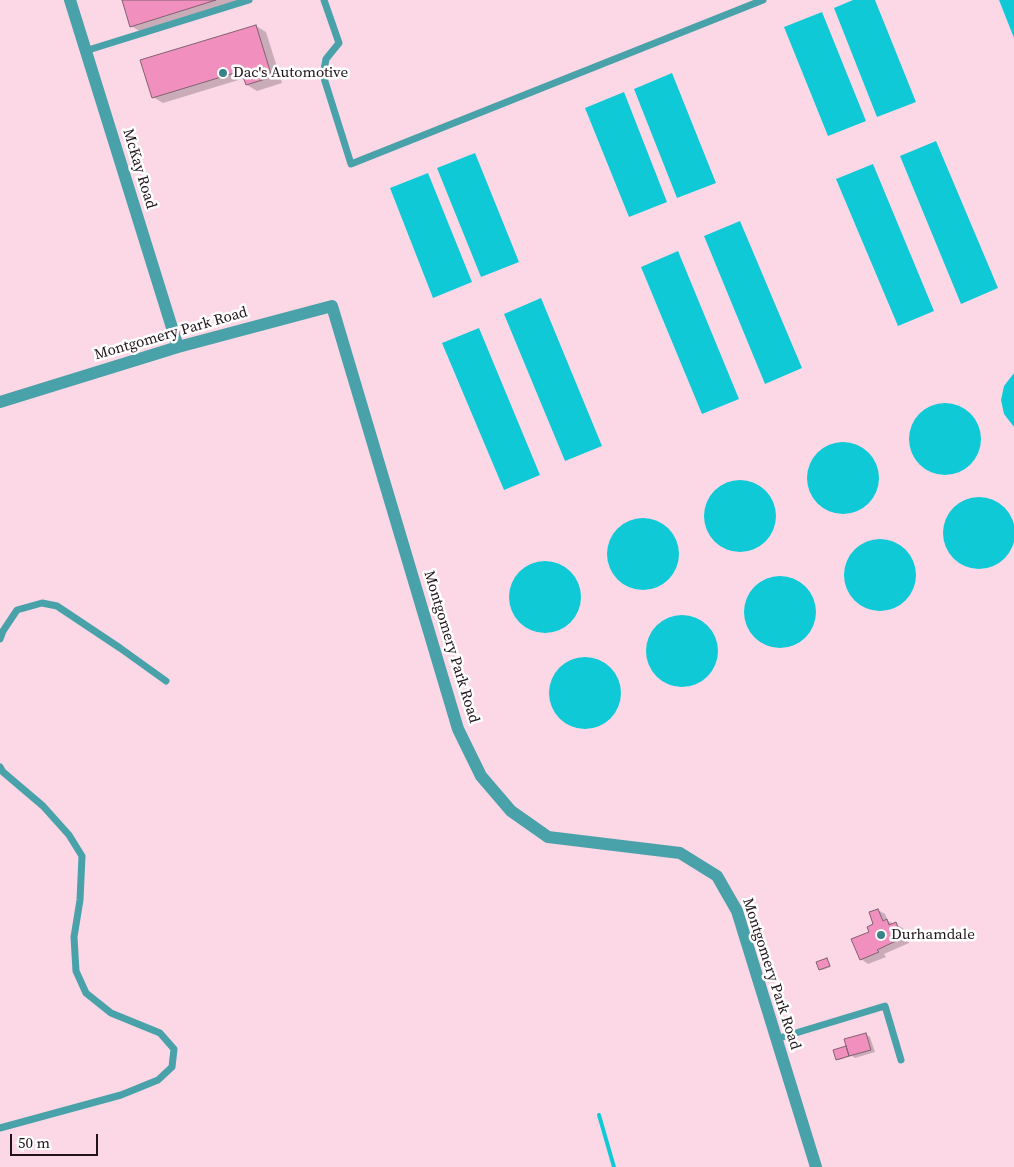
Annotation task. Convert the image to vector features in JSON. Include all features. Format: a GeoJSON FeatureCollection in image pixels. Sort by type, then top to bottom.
{"type":"FeatureCollection","features":[{"type":"Feature","properties":{"kind":"street","name":"McKay Road"},"geometry":{"type":"LineString","coordinates":[[70,0],[178,347]]}},
{"type":"Feature","properties":{"kind":"street","name":"Montgomery Park Road"},"geometry":{"type":"LineString","coordinates":[[0,402],[178,347],[332,306],[458,729],[481,776],[511,810],[548,836],[680,853],[717,876],[736,911],[816,1167]]}},
{"type":"Feature","properties":{"kind":"lane"},"geometry":{"type":"LineString","coordinates":[[85,51],[249,0]]}},
{"type":"Feature","properties":{"kind":"lane"},"geometry":{"type":"LineString","coordinates":[[324,0],[339,43],[326,59],[323,75],[351,164],[763,0]]}},
{"type":"Feature","properties":{"kind":"lane"},"geometry":{"type":"LineString","coordinates":[[0,638],[17,610],[42,603],[57,606],[166,681]]}},
{"type":"Feature","properties":{"kind":"lane"},"geometry":{"type":"LineString","coordinates":[[0,767],[3,772],[43,806],[69,835],[82,856],[80,900],[74,937],[76,971],[86,993],[111,1013],[160,1033],[174,1049],[172,1067],[158,1080],[121,1095],[0,1128]]}},
{"type":"Feature","properties":{"kind":"lane"},"geometry":{"type":"LineString","coordinates":[[776,1039],[885,1006],[901,1060]]}},
{"type":"Feature","properties":{"kind":"water"},"geometry":{"type":"Polygon","coordinates":[[[853,0],[875,0],[916,102],[877,117],[834,8],[853,0]]]}},
{"type":"Feature","properties":{"kind":"water"},"geometry":{"type":"Polygon","coordinates":[[[999,0],[1014,0],[1014,38],[999,0]]]}},
{"type":"Feature","properties":{"kind":"water"},"geometry":{"type":"Polygon","coordinates":[[[822,12],[866,121],[828,136],[784,27],[822,12]]]}},
{"type":"Feature","properties":{"kind":"water"},"geometry":{"type":"Polygon","coordinates":[[[672,73],[716,183],[677,198],[634,89],[672,73]]]}},
{"type":"Feature","properties":{"kind":"water"},"geometry":{"type":"Polygon","coordinates":[[[624,92],[667,202],[629,217],[585,108],[624,92]]]}},
{"type":"Feature","properties":{"kind":"water"},"geometry":{"type":"Polygon","coordinates":[[[936,141],[998,288],[961,304],[900,156],[936,141]]]}},
{"type":"Feature","properties":{"kind":"water"},"geometry":{"type":"Polygon","coordinates":[[[475,153],[519,262],[481,277],[437,168],[475,153]]]}},
{"type":"Feature","properties":{"kind":"water"},"geometry":{"type":"Polygon","coordinates":[[[873,164],[934,311],[898,326],[836,179],[873,164]]]}},
{"type":"Feature","properties":{"kind":"water"},"geometry":{"type":"Polygon","coordinates":[[[428,173],[472,282],[433,298],[390,188],[428,173]]]}},
{"type":"Feature","properties":{"kind":"water"},"geometry":{"type":"Polygon","coordinates":[[[740,221],[802,368],[765,384],[704,236],[740,221]]]}},
{"type":"Feature","properties":{"kind":"water"},"geometry":{"type":"Polygon","coordinates":[[[678,251],[739,399],[702,414],[641,267],[678,251]]]}},
{"type":"Feature","properties":{"kind":"water"},"geometry":{"type":"Polygon","coordinates":[[[541,298],[602,446],[565,461],[504,314],[541,298]]]}},
{"type":"Feature","properties":{"kind":"water"},"geometry":{"type":"Polygon","coordinates":[[[479,328],[540,475],[504,490],[442,343],[479,328]]]}},
{"type":"Feature","properties":{"kind":"water"},"geometry":{"type":"Polygon","coordinates":[[[1014,373],[1014,427],[1004,414],[1001,400],[1004,386],[1014,373]]]}},
{"type":"Feature","properties":{"kind":"water"},"geometry":{"type":"Polygon","coordinates":[[[952,403],[971,413],[979,425],[981,439],[979,453],[971,465],[959,473],[938,475],[919,465],[911,453],[909,432],[919,413],[931,405],[952,403]]]}},
{"type":"Feature","properties":{"kind":"water"},"geometry":{"type":"Polygon","coordinates":[[[850,442],[869,452],[877,464],[879,478],[877,492],[869,504],[857,512],[836,514],[817,504],[809,492],[807,471],[817,452],[829,444],[850,442]]]}},
{"type":"Feature","properties":{"kind":"water"},"geometry":{"type":"Polygon","coordinates":[[[747,480],[766,490],[774,502],[776,516],[774,530],[766,542],[754,550],[733,552],[714,542],[706,530],[704,509],[714,490],[726,482],[747,480]]]}},
{"type":"Feature","properties":{"kind":"water"},"geometry":{"type":"Polygon","coordinates":[[[986,497],[1005,507],[1013,519],[1015,533],[1013,547],[1005,559],[993,567],[972,569],[953,559],[945,547],[943,526],[953,507],[965,499],[986,497]]]}},
{"type":"Feature","properties":{"kind":"water"},"geometry":{"type":"Polygon","coordinates":[[[650,518],[669,528],[677,540],[679,554],[677,568],[669,580],[657,588],[636,590],[617,580],[609,568],[607,547],[617,528],[629,520],[650,518]]]}},
{"type":"Feature","properties":{"kind":"water"},"geometry":{"type":"Polygon","coordinates":[[[887,539],[906,549],[914,561],[916,575],[914,589],[906,601],[894,609],[873,611],[854,601],[846,589],[844,568],[854,549],[866,541],[887,539]]]}},
{"type":"Feature","properties":{"kind":"water"},"geometry":{"type":"Polygon","coordinates":[[[552,561],[571,571],[579,583],[581,597],[579,611],[571,623],[559,631],[538,633],[519,623],[511,611],[509,590],[519,571],[531,563],[552,561]]]}},
{"type":"Feature","properties":{"kind":"water"},"geometry":{"type":"Polygon","coordinates":[[[787,576],[806,586],[814,598],[816,612],[814,626],[806,638],[794,646],[773,648],[754,638],[746,626],[744,605],[754,586],[766,578],[787,576]]]}},
{"type":"Feature","properties":{"kind":"water"},"geometry":{"type":"Polygon","coordinates":[[[689,615],[708,625],[716,637],[718,651],[716,665],[708,677],[696,685],[675,687],[656,677],[648,665],[646,644],[656,625],[668,617],[689,615]]]}},
{"type":"Feature","properties":{"kind":"water"},"geometry":{"type":"Polygon","coordinates":[[[592,657],[611,667],[619,679],[621,693],[619,707],[611,719],[599,727],[578,729],[559,719],[551,707],[549,686],[559,667],[571,659],[592,657]]]}},
{"type":"Feature","properties":{"kind":"building"},"geometry":{"type":"Polygon","coordinates":[[[122,0],[216,0],[130,27],[122,0]]]}},
{"type":"Feature","properties":{"kind":"building"},"geometry":{"type":"Polygon","coordinates":[[[256,25],[272,77],[246,85],[241,71],[152,98],[140,60],[256,25]]]}},
{"type":"Feature","properties":{"kind":"building","name":"Durhamdale"},"geometry":{"type":"Polygon","coordinates":[[[878,909],[883,921],[887,919],[889,925],[896,922],[902,938],[877,950],[879,952],[860,960],[851,939],[869,932],[867,927],[873,924],[869,912],[878,909]]]}},
{"type":"Feature","properties":{"kind":"building"},"geometry":{"type":"Polygon","coordinates":[[[827,958],[830,966],[819,970],[816,962],[827,958]]]}},
{"type":"Feature","properties":{"kind":"building"},"geometry":{"type":"Polygon","coordinates":[[[866,1033],[871,1050],[849,1056],[844,1039],[866,1033]]]}},
{"type":"Feature","properties":{"kind":"building"},"geometry":{"type":"Polygon","coordinates":[[[846,1046],[849,1056],[836,1060],[833,1050],[846,1046]]]}},
{"type":"Feature","properties":{"kind":"waterway"},"geometry":{"type":"LineString","coordinates":[[599,1115],[614,1167]]}},
{"type":"Feature","properties":{"kind":"place","name":"Dac's Automotive"},"geometry":{"type":"Point","coordinates":[223,73]}},
{"type":"Feature","properties":{"kind":"place","name":"Durhamdale"},"geometry":{"type":"Point","coordinates":[881,935]}}]}
